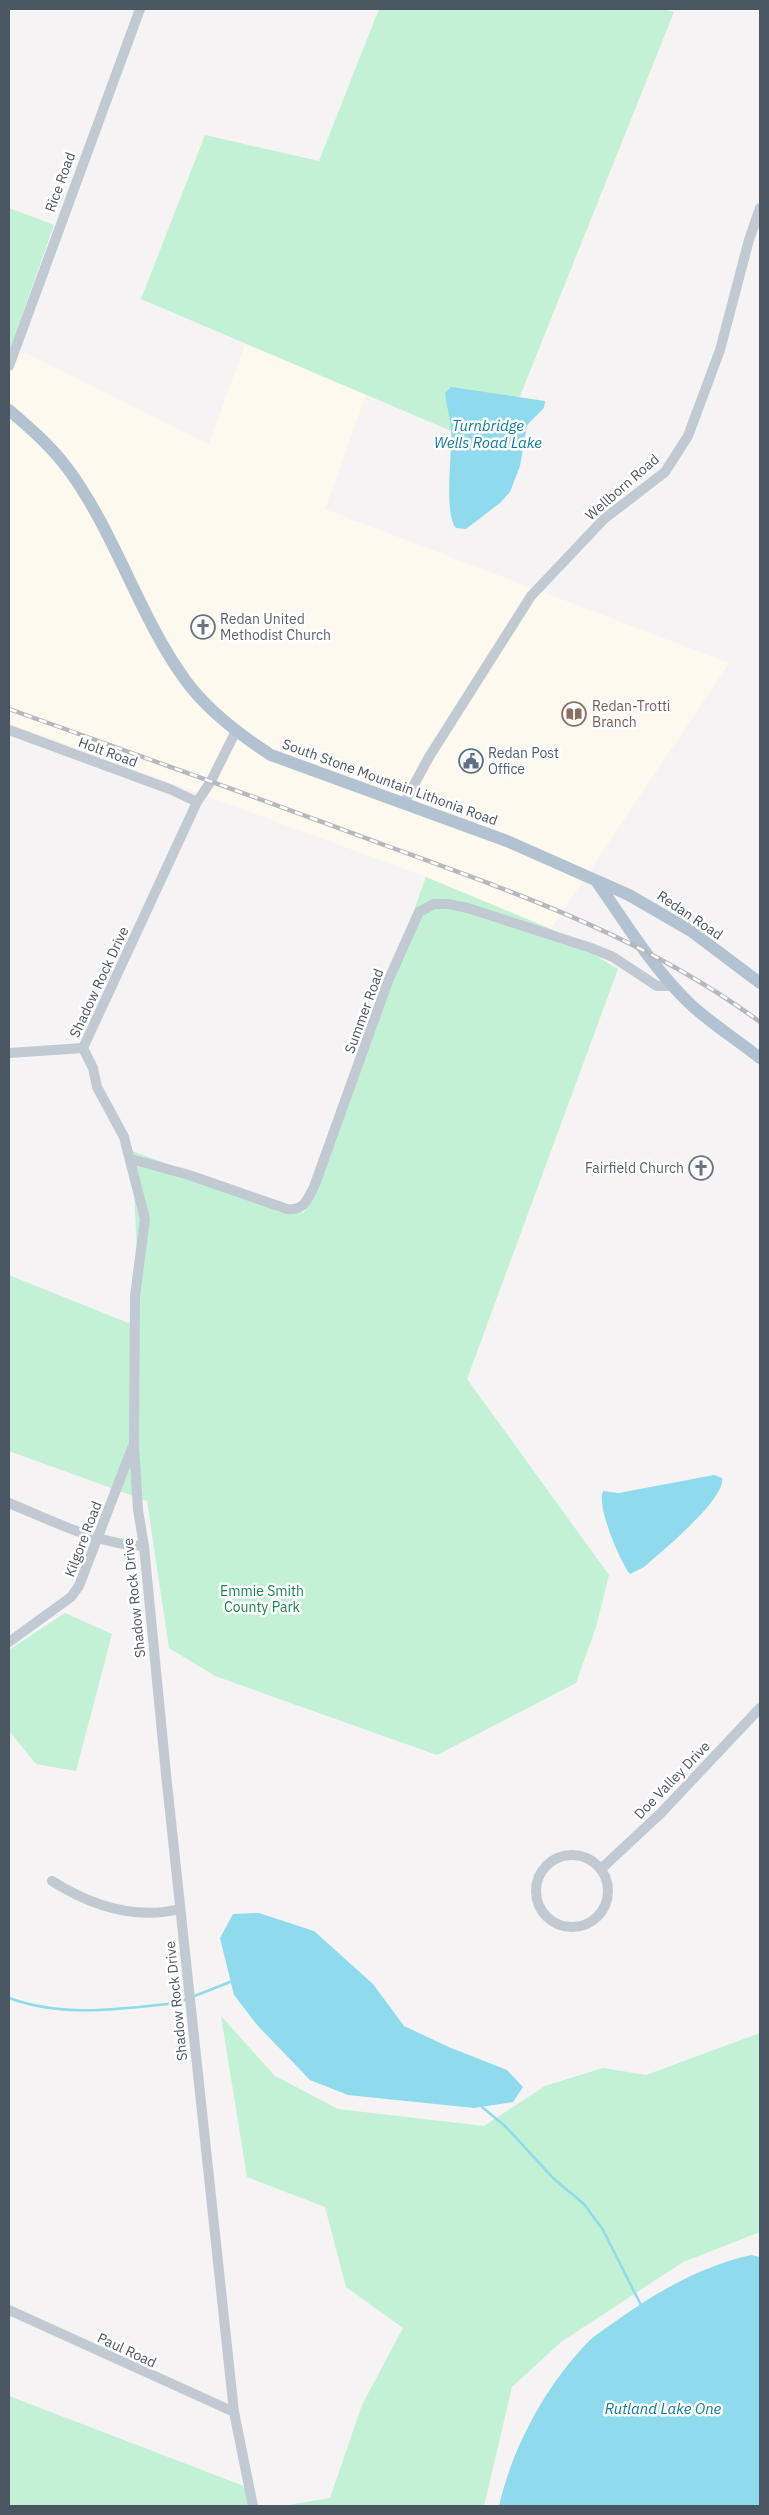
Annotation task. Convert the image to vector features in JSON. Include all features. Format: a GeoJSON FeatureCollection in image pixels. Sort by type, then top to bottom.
{"type":"FeatureCollection","features":[{"type":"Feature","properties":{"kind":"main road","name":"South Stone Mountain Lithonia Road"},"geometry":{"type":"LineString","coordinates":[[9,410],[34,430],[68,469],[95,513],[158,637],[186,681],[208,706],[236,731],[271,755],[507,841],[597,882],[673,986],[716,1027],[760,1058]]}},
{"type":"Feature","properties":{"kind":"main road","name":"Redan Road"},"geometry":{"type":"LineString","coordinates":[[597,882],[629,895],[691,931],[760,983]]}},
{"type":"Feature","properties":{"kind":"street","name":"Rice Road"},"geometry":{"type":"LineString","coordinates":[[9,366],[140,9]]}},
{"type":"Feature","properties":{"kind":"street","name":"Wellborn Road"},"geometry":{"type":"LineString","coordinates":[[404,803],[429,757],[531,596],[604,519],[665,472],[688,436],[720,350],[749,240],[760,208]]}},
{"type":"Feature","properties":{"kind":"street","name":"Holt Road"},"geometry":{"type":"LineString","coordinates":[[9,730],[197,802]]}},
{"type":"Feature","properties":{"kind":"street","name":"Shadow Rock Drive"},"geometry":{"type":"LineString","coordinates":[[236,731],[211,781],[197,802],[83,1048],[93,1068],[97,1088],[124,1136],[146,1219],[135,1296],[134,1444],[138,1510],[144,1546],[180,1909],[234,2412],[253,2506]]}},
{"type":"Feature","properties":{"kind":"street","name":"Summer Road"},"geometry":{"type":"LineString","coordinates":[[131,1159],[189,1175],[286,1209],[303,1207],[314,1187],[401,950],[419,912],[434,904],[448,904],[468,908],[591,948],[613,957],[657,986],[673,986]]}},
{"type":"Feature","properties":{"kind":"street"},"geometry":{"type":"LineString","coordinates":[[9,1053],[83,1048]]}},
{"type":"Feature","properties":{"kind":"street","name":"Kilgore Road"},"geometry":{"type":"LineString","coordinates":[[9,1642],[71,1597],[82,1580],[134,1444]]}},
{"type":"Feature","properties":{"kind":"street"},"geometry":{"type":"LineString","coordinates":[[9,1503],[97,1539],[123,1545],[144,1546]]}},
{"type":"Feature","properties":{"kind":"street","name":"Doe Valley Drive"},"geometry":{"type":"LineString","coordinates":[[601,1869],[661,1813],[760,1708]]}},
{"type":"Feature","properties":{"kind":"street"},"geometry":{"type":"LineString","coordinates":[[569,1854],[592,1860],[601,1869],[608,1888],[607,1900],[602,1911],[594,1920],[583,1926],[559,1925],[549,1919],[541,1910],[537,1900],[536,1888],[539,1876],[547,1864],[569,1854]]}},
{"type":"Feature","properties":{"kind":"street"},"geometry":{"type":"LineString","coordinates":[[52,1881],[70,1892],[103,1905],[134,1912],[160,1914],[180,1909]]}},
{"type":"Feature","properties":{"kind":"street","name":"Paul Road"},"geometry":{"type":"LineString","coordinates":[[9,2310],[234,2412]]}},
{"type":"Feature","properties":{"kind":"shaded area"},"geometry":{"type":"Polygon","coordinates":[[[245,344],[366,395],[325,509],[729,663],[551,929],[426,877],[9,723],[9,352],[11,346],[209,444],[245,344]]]}},
{"type":"Feature","properties":{"kind":"green space"},"geometry":{"type":"Polygon","coordinates":[[[379,9],[663,9],[674,12],[498,451],[141,299],[205,135],[319,161],[379,9]]]}},
{"type":"Feature","properties":{"kind":"green space"},"geometry":{"type":"Polygon","coordinates":[[[9,208],[54,225],[9,352],[9,208]]]}},
{"type":"Feature","properties":{"kind":"green space","name":"Emmie Smith County Park"},"geometry":{"type":"Polygon","coordinates":[[[426,877],[551,929],[618,969],[467,1379],[609,1575],[596,1627],[576,1683],[437,1755],[215,1676],[169,1648],[147,1501],[9,1451],[9,1275],[136,1326],[138,1272],[132,1151],[304,1213],[426,877]]]}},
{"type":"Feature","properties":{"kind":"green space"},"geometry":{"type":"Polygon","coordinates":[[[65,1613],[112,1634],[76,1771],[36,1764],[9,1731],[9,1650],[65,1613]]]}},
{"type":"Feature","properties":{"kind":"green space"},"geometry":{"type":"Polygon","coordinates":[[[221,2016],[275,2076],[338,2109],[484,2126],[545,2086],[603,2068],[646,2075],[760,2033],[760,2232],[683,2262],[561,2342],[512,2387],[484,2506],[282,2506],[330,2498],[362,2405],[403,2328],[346,2287],[325,2207],[247,2177],[221,2016]]]}},
{"type":"Feature","properties":{"kind":"green space"},"geometry":{"type":"Polygon","coordinates":[[[9,2396],[249,2488],[257,2506],[9,2506],[9,2396]]]}},
{"type":"Feature","properties":{"kind":"water","name":"Turnbridge Wells Road Lake"},"geometry":{"type":"Polygon","coordinates":[[[451,387],[545,401],[544,408],[527,425],[520,466],[510,492],[500,503],[466,529],[456,528],[450,509],[451,427],[445,393],[451,387]]]}},
{"type":"Feature","properties":{"kind":"water"},"geometry":{"type":"Polygon","coordinates":[[[714,1475],[722,1478],[720,1487],[714,1499],[704,1511],[644,1567],[630,1574],[610,1533],[603,1508],[603,1491],[619,1493],[714,1475]]]}},
{"type":"Feature","properties":{"kind":"water"},"geometry":{"type":"Polygon","coordinates":[[[259,1913],[314,1931],[373,1984],[404,2026],[451,2048],[507,2070],[523,2087],[513,2102],[474,2108],[348,2095],[310,2080],[258,2026],[234,1995],[220,1938],[233,1914],[259,1913]]]}},
{"type":"Feature","properties":{"kind":"water","name":"Rutland Lake One"},"geometry":{"type":"Polygon","coordinates":[[[751,2255],[760,2257],[760,2506],[499,2506],[513,2461],[533,2418],[558,2378],[588,2342],[631,2310],[663,2290],[697,2273],[751,2255]]]}},
{"type":"Feature","properties":{"kind":"waterway"},"geometry":{"type":"LineString","coordinates":[[192,1997],[230,1982]]}},
{"type":"Feature","properties":{"kind":"waterway"},"geometry":{"type":"LineString","coordinates":[[9,1998],[50,2008],[71,2010],[134,2008],[177,2003],[187,1999]]}},
{"type":"Feature","properties":{"kind":"waterway"},"geometry":{"type":"LineString","coordinates":[[482,2107],[506,2127],[554,2179],[584,2204],[603,2230],[641,2305]]}},
{"type":"Feature","properties":{"kind":"railway"},"geometry":{"type":"LineString","coordinates":[[9,709],[292,811],[533,901],[627,942],[717,992],[760,1022]]}},
{"type":"Feature","properties":{"kind":"place","name":"Redan United Methodist Church"},"geometry":{"type":"Point","coordinates":[203,627]}},
{"type":"Feature","properties":{"kind":"place","name":"Redan-Trotti Branch"},"geometry":{"type":"Point","coordinates":[574,714]}},
{"type":"Feature","properties":{"kind":"place","name":"Redan Post Office"},"geometry":{"type":"Point","coordinates":[471,761]}},
{"type":"Feature","properties":{"kind":"place","name":"Fairfield Church"},"geometry":{"type":"Point","coordinates":[701,1168]}}]}
